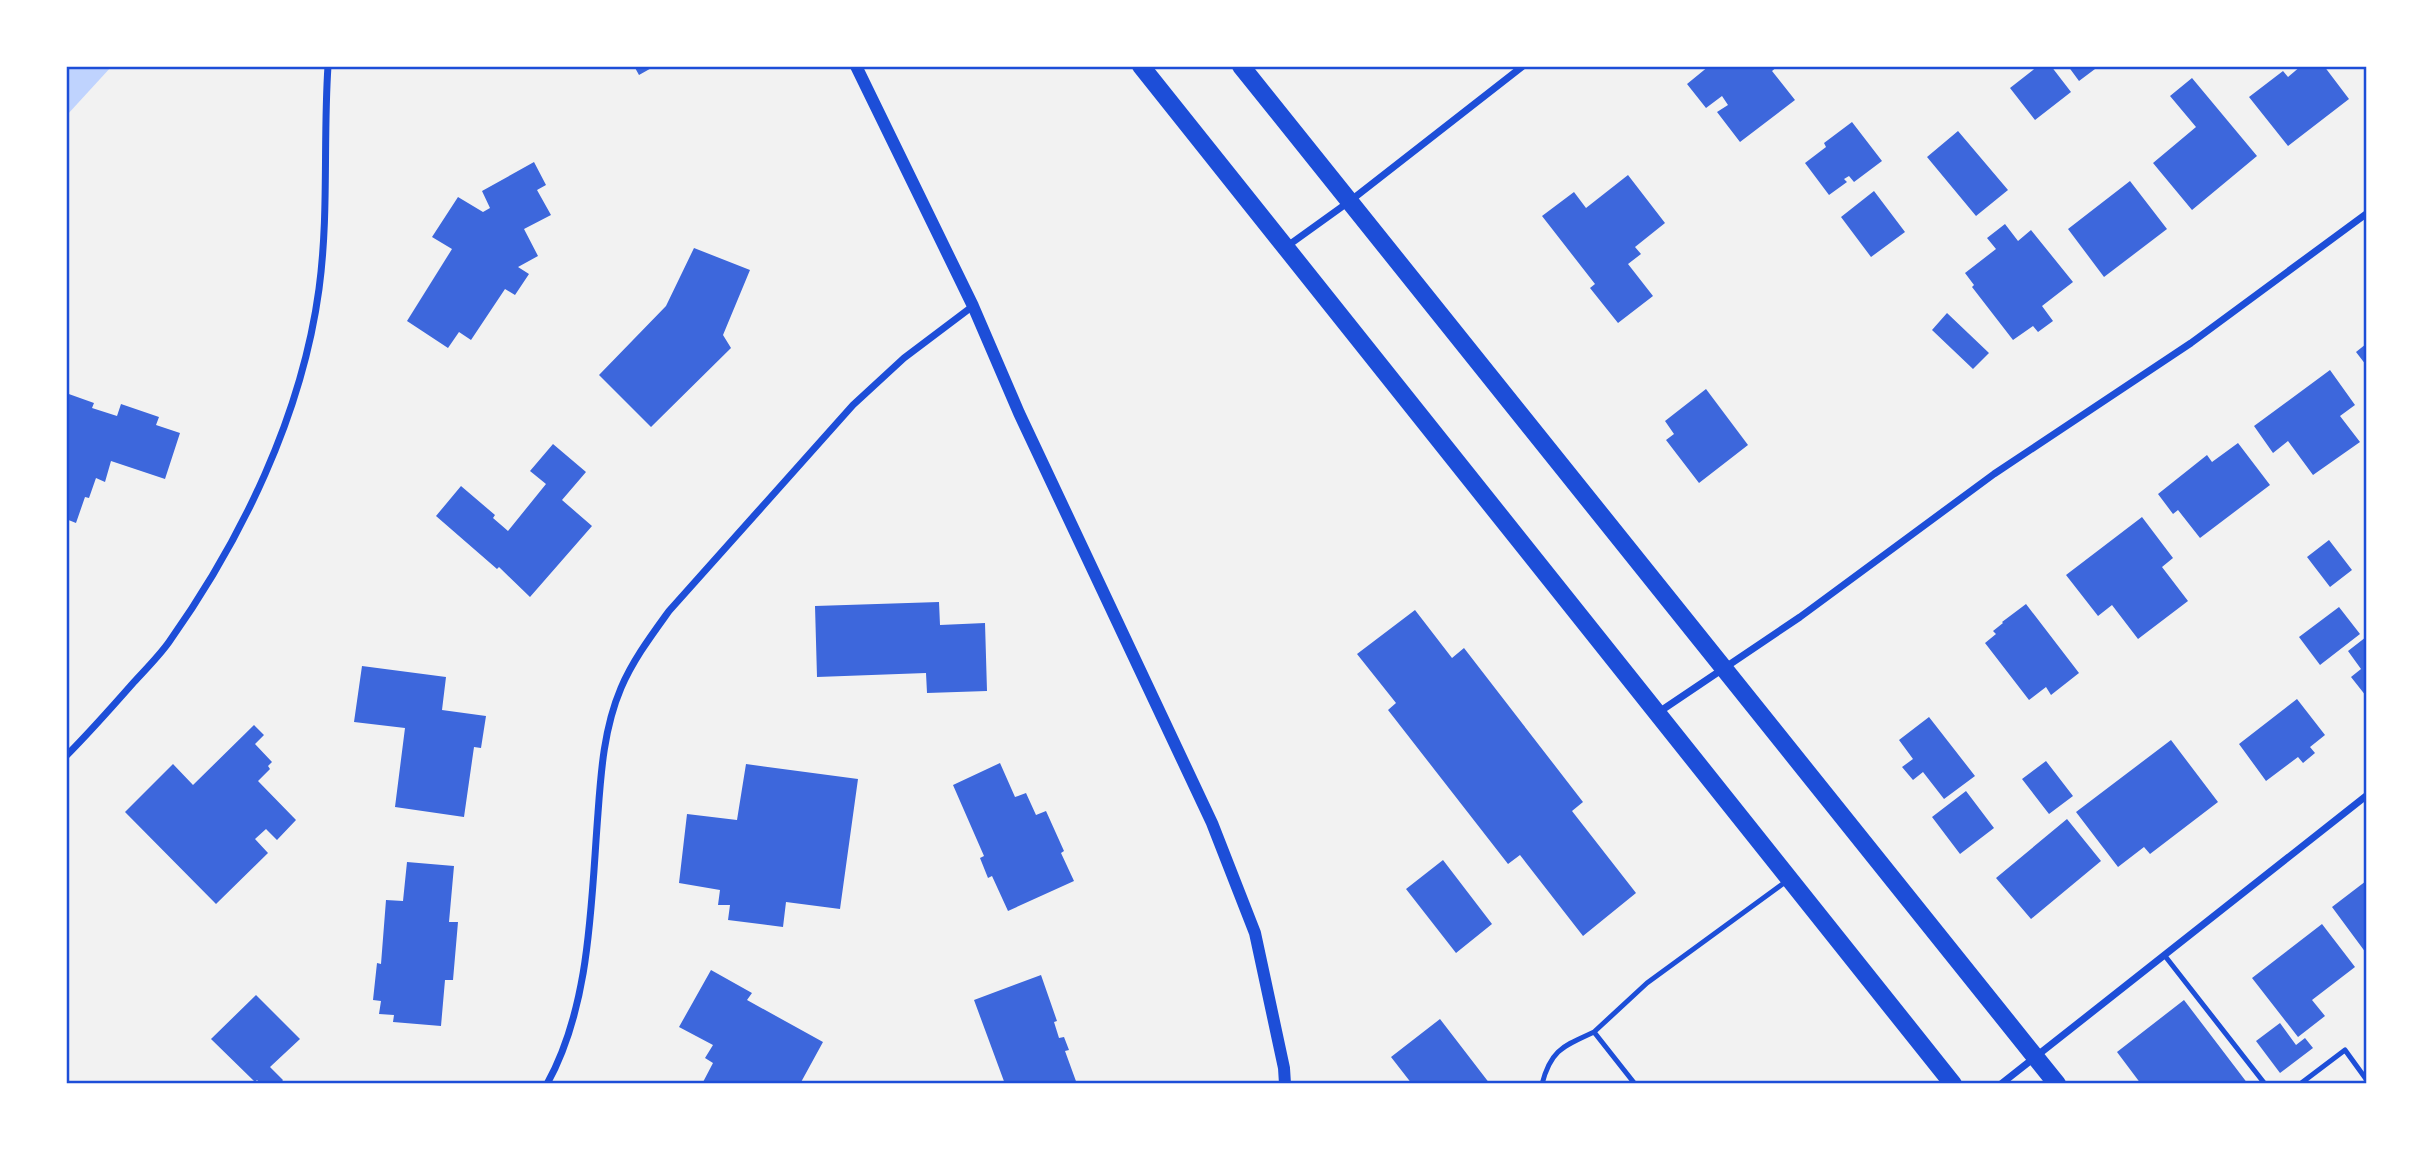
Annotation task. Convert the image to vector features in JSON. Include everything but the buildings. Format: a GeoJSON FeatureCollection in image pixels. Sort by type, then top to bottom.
{"type":"FeatureCollection","features":[{"type":"Feature","properties":{"kind":"main road"},"geometry":{"type":"LineString","coordinates":[[1141,66],[1953,1083]]}},
{"type":"Feature","properties":{"kind":"main road"},"geometry":{"type":"LineString","coordinates":[[1241,66],[2057,1083]]}},
{"type":"Feature","properties":{"kind":"street"},"geometry":{"type":"LineString","coordinates":[[66,757],[168,644],[224,557],[273,459],[302,368],[319,289],[325,223],[325,103],[328,66]]}},
{"type":"Feature","properties":{"kind":"street"},"geometry":{"type":"LineString","coordinates":[[856,66],[973,306],[1019,413],[1217,835],[1255,933],[1285,1083]]}},
{"type":"Feature","properties":{"kind":"street"},"geometry":{"type":"LineString","coordinates":[[1285,247],[1350,201],[1523,66]]}},
{"type":"Feature","properties":{"kind":"street"},"geometry":{"type":"LineString","coordinates":[[1658,712],[1800,617],[1994,474],[2191,343],[2367,214]]}},
{"type":"Feature","properties":{"kind":"street"},"geometry":{"type":"LineString","coordinates":[[547,1083],[575,1011],[590,925],[602,761],[609,728],[621,689],[642,649],[668,611],[853,405],[904,358],[973,306]]}},
{"type":"Feature","properties":{"kind":"street"},"geometry":{"type":"LineString","coordinates":[[2001,1083],[2367,796]]}},
{"type":"Feature","properties":{"kind":"lane"},"geometry":{"type":"LineString","coordinates":[[1542,1083],[1547,1064],[1562,1047],[1594,1032],[1647,983],[1790,878]]}},
{"type":"Feature","properties":{"kind":"lane"},"geometry":{"type":"LineString","coordinates":[[2165,956],[2265,1083]]}},
{"type":"Feature","properties":{"kind":"lane"},"geometry":{"type":"LineString","coordinates":[[1594,1032],[1634,1083]]}},
{"type":"Feature","properties":{"kind":"lane"},"geometry":{"type":"LineString","coordinates":[[2300,1083],[2344,1050],[2367,1079]]}},
{"type":"Feature","properties":{"kind":"water"},"geometry":{"type":"Polygon","coordinates":[[[66,67],[111,67],[67,115],[66,67]]]}}]}
